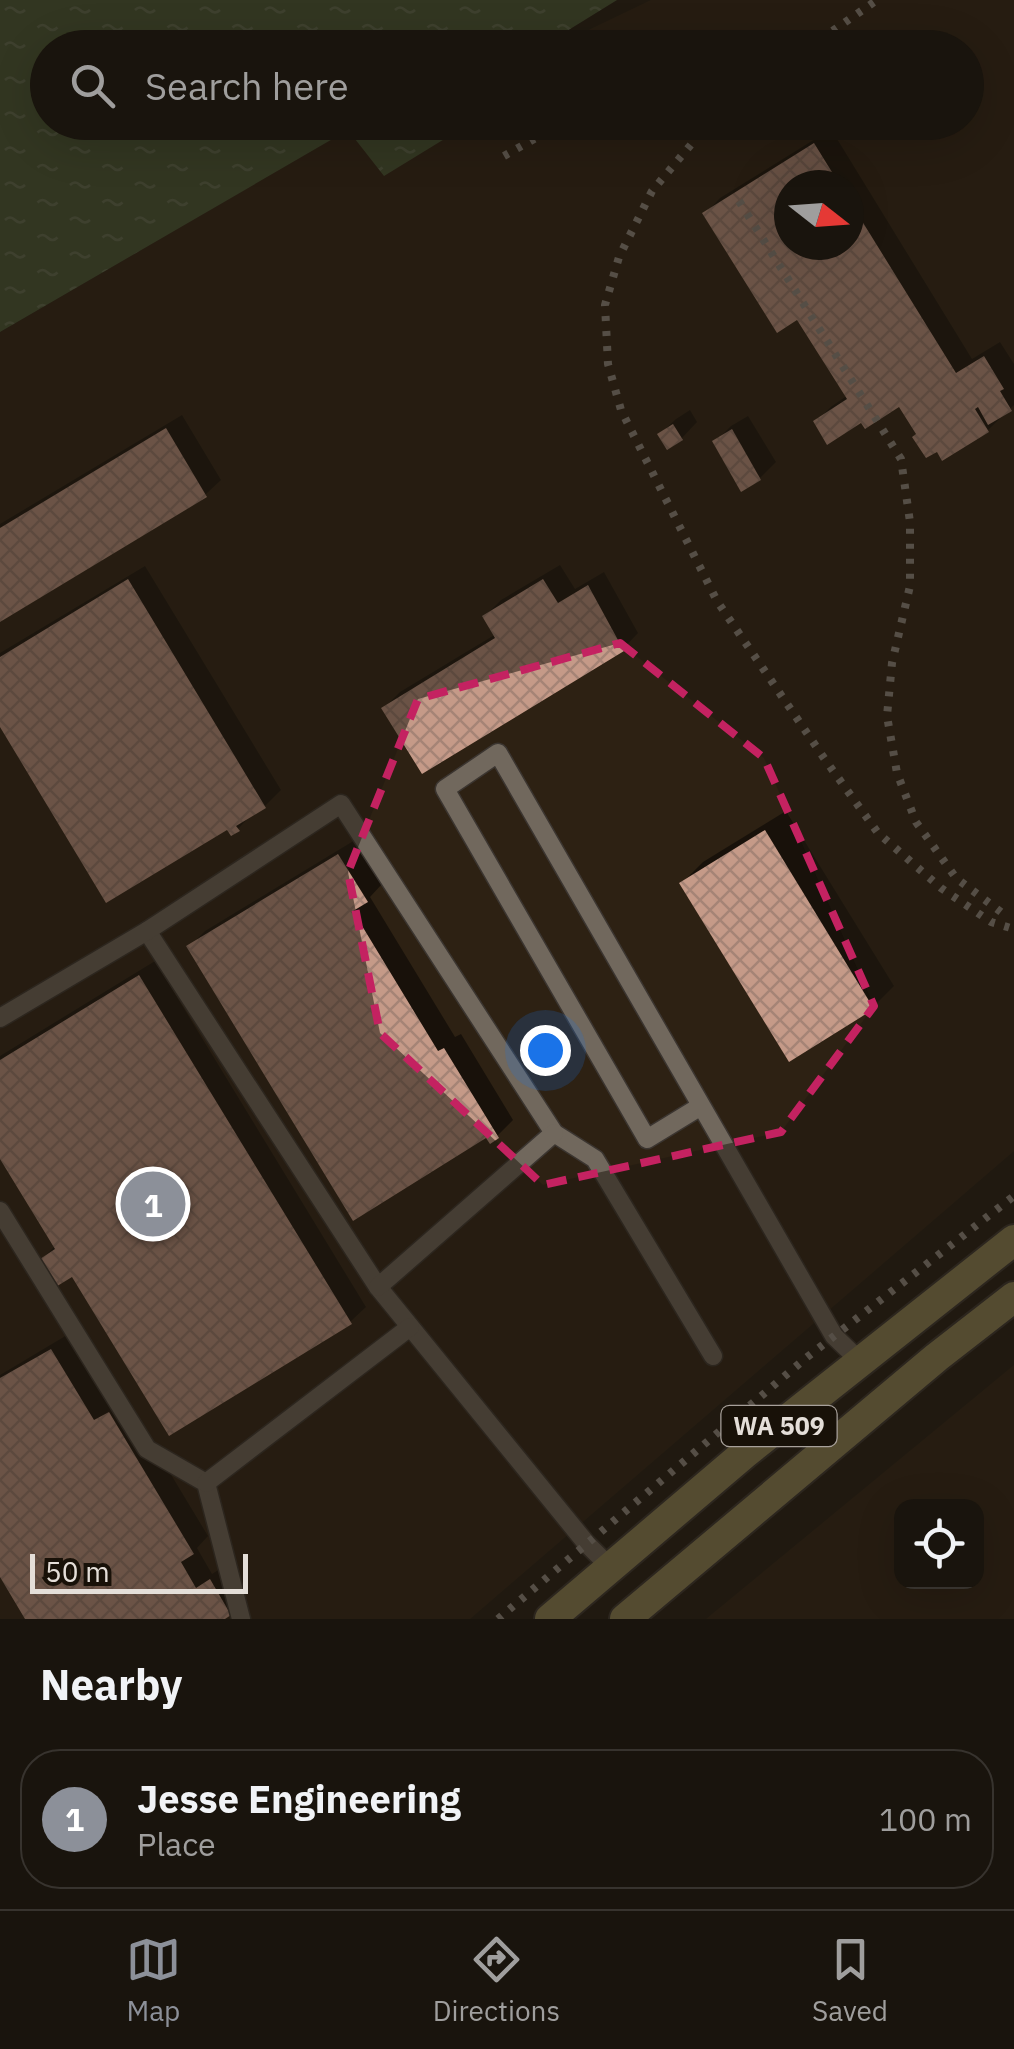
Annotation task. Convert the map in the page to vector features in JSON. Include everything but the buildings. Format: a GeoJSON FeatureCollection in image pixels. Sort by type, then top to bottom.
{"type":"FeatureCollection","features":[{"type":"Feature","properties":{"kind":"main road","name":"WA 509"},"geometry":{"type":"LineString","coordinates":[[550,1619],[744,1454],[1014,1240]]}},
{"type":"Feature","properties":{"kind":"main road","name":"WA 509"},"geometry":{"type":"LineString","coordinates":[[625,1619],[1014,1297]]}},
{"type":"Feature","properties":{"kind":"lane"},"geometry":{"type":"LineString","coordinates":[[701,1106],[648,1139],[445,789],[498,753],[834,1336],[860,1362]]}},
{"type":"Feature","properties":{"kind":"lane"},"geometry":{"type":"LineString","coordinates":[[0,1018],[147,931],[340,804],[554,1133],[595,1158],[714,1356]]}},
{"type":"Feature","properties":{"kind":"lane"},"geometry":{"type":"LineString","coordinates":[[147,931],[378,1286],[586,1543],[611,1568]]}},
{"type":"Feature","properties":{"kind":"lane"},"geometry":{"type":"LineString","coordinates":[[378,1286],[554,1133]]}},
{"type":"Feature","properties":{"kind":"lane"},"geometry":{"type":"LineString","coordinates":[[0,1211],[148,1449],[206,1483],[241,1619]]}},
{"type":"Feature","properties":{"kind":"lane"},"geometry":{"type":"LineString","coordinates":[[206,1483],[410,1327]]}},
{"type":"Feature","properties":{"kind":"highlighted area"},"geometry":{"type":"Polygon","coordinates":[[[620,643],[764,758],[874,1006],[781,1132],[543,1185],[380,1033],[348,872],[418,699],[620,643]]]}},
{"type":"Feature","properties":{"kind":"shaded area"},"geometry":{"type":"Polygon","coordinates":[[[651,0],[1014,0],[1014,1151],[470,1619],[0,1619],[0,332],[330,140],[357,140],[384,175],[442,140],[984,140],[984,30],[588,30],[651,0]]]}},
{"type":"Feature","properties":{"kind":"shaded area"},"geometry":{"type":"Polygon","coordinates":[[[1014,1365],[1014,1619],[706,1619],[1014,1365]]]}},
{"type":"Feature","properties":{"kind":"water"},"geometry":{"type":"Polygon","coordinates":[[[0,0],[617,0],[568,30],[30,30],[30,140],[331,140],[0,332],[0,0]]]}},
{"type":"Feature","properties":{"kind":"water"},"geometry":{"type":"Polygon","coordinates":[[[356,140],[443,140],[384,176],[356,140]]]}},
{"type":"Feature","properties":{"kind":"railway"},"geometry":{"type":"LineString","coordinates":[[834,30],[877,0]]}},
{"type":"Feature","properties":{"kind":"railway"},"geometry":{"type":"LineString","coordinates":[[504,156],[532,140]]}},
{"type":"Feature","properties":{"kind":"railway"},"geometry":{"type":"LineString","coordinates":[[695,140],[652,191],[619,257],[605,305],[608,364],[621,410],[717,601],[878,833],[941,888],[991,922],[1014,929]]}},
{"type":"Feature","properties":{"kind":"railway"},"geometry":{"type":"LineString","coordinates":[[739,201],[901,459],[910,522],[910,586],[892,663],[887,716],[897,773],[916,822],[956,878],[1005,915]]}},
{"type":"Feature","properties":{"kind":"railway"},"geometry":{"type":"LineString","coordinates":[[498,1619],[806,1358],[1014,1196]]}},
{"type":"Feature","properties":{"kind":"place","name":"Jesse Engineering"},"geometry":{"type":"Point","coordinates":[153,1204]}}]}
